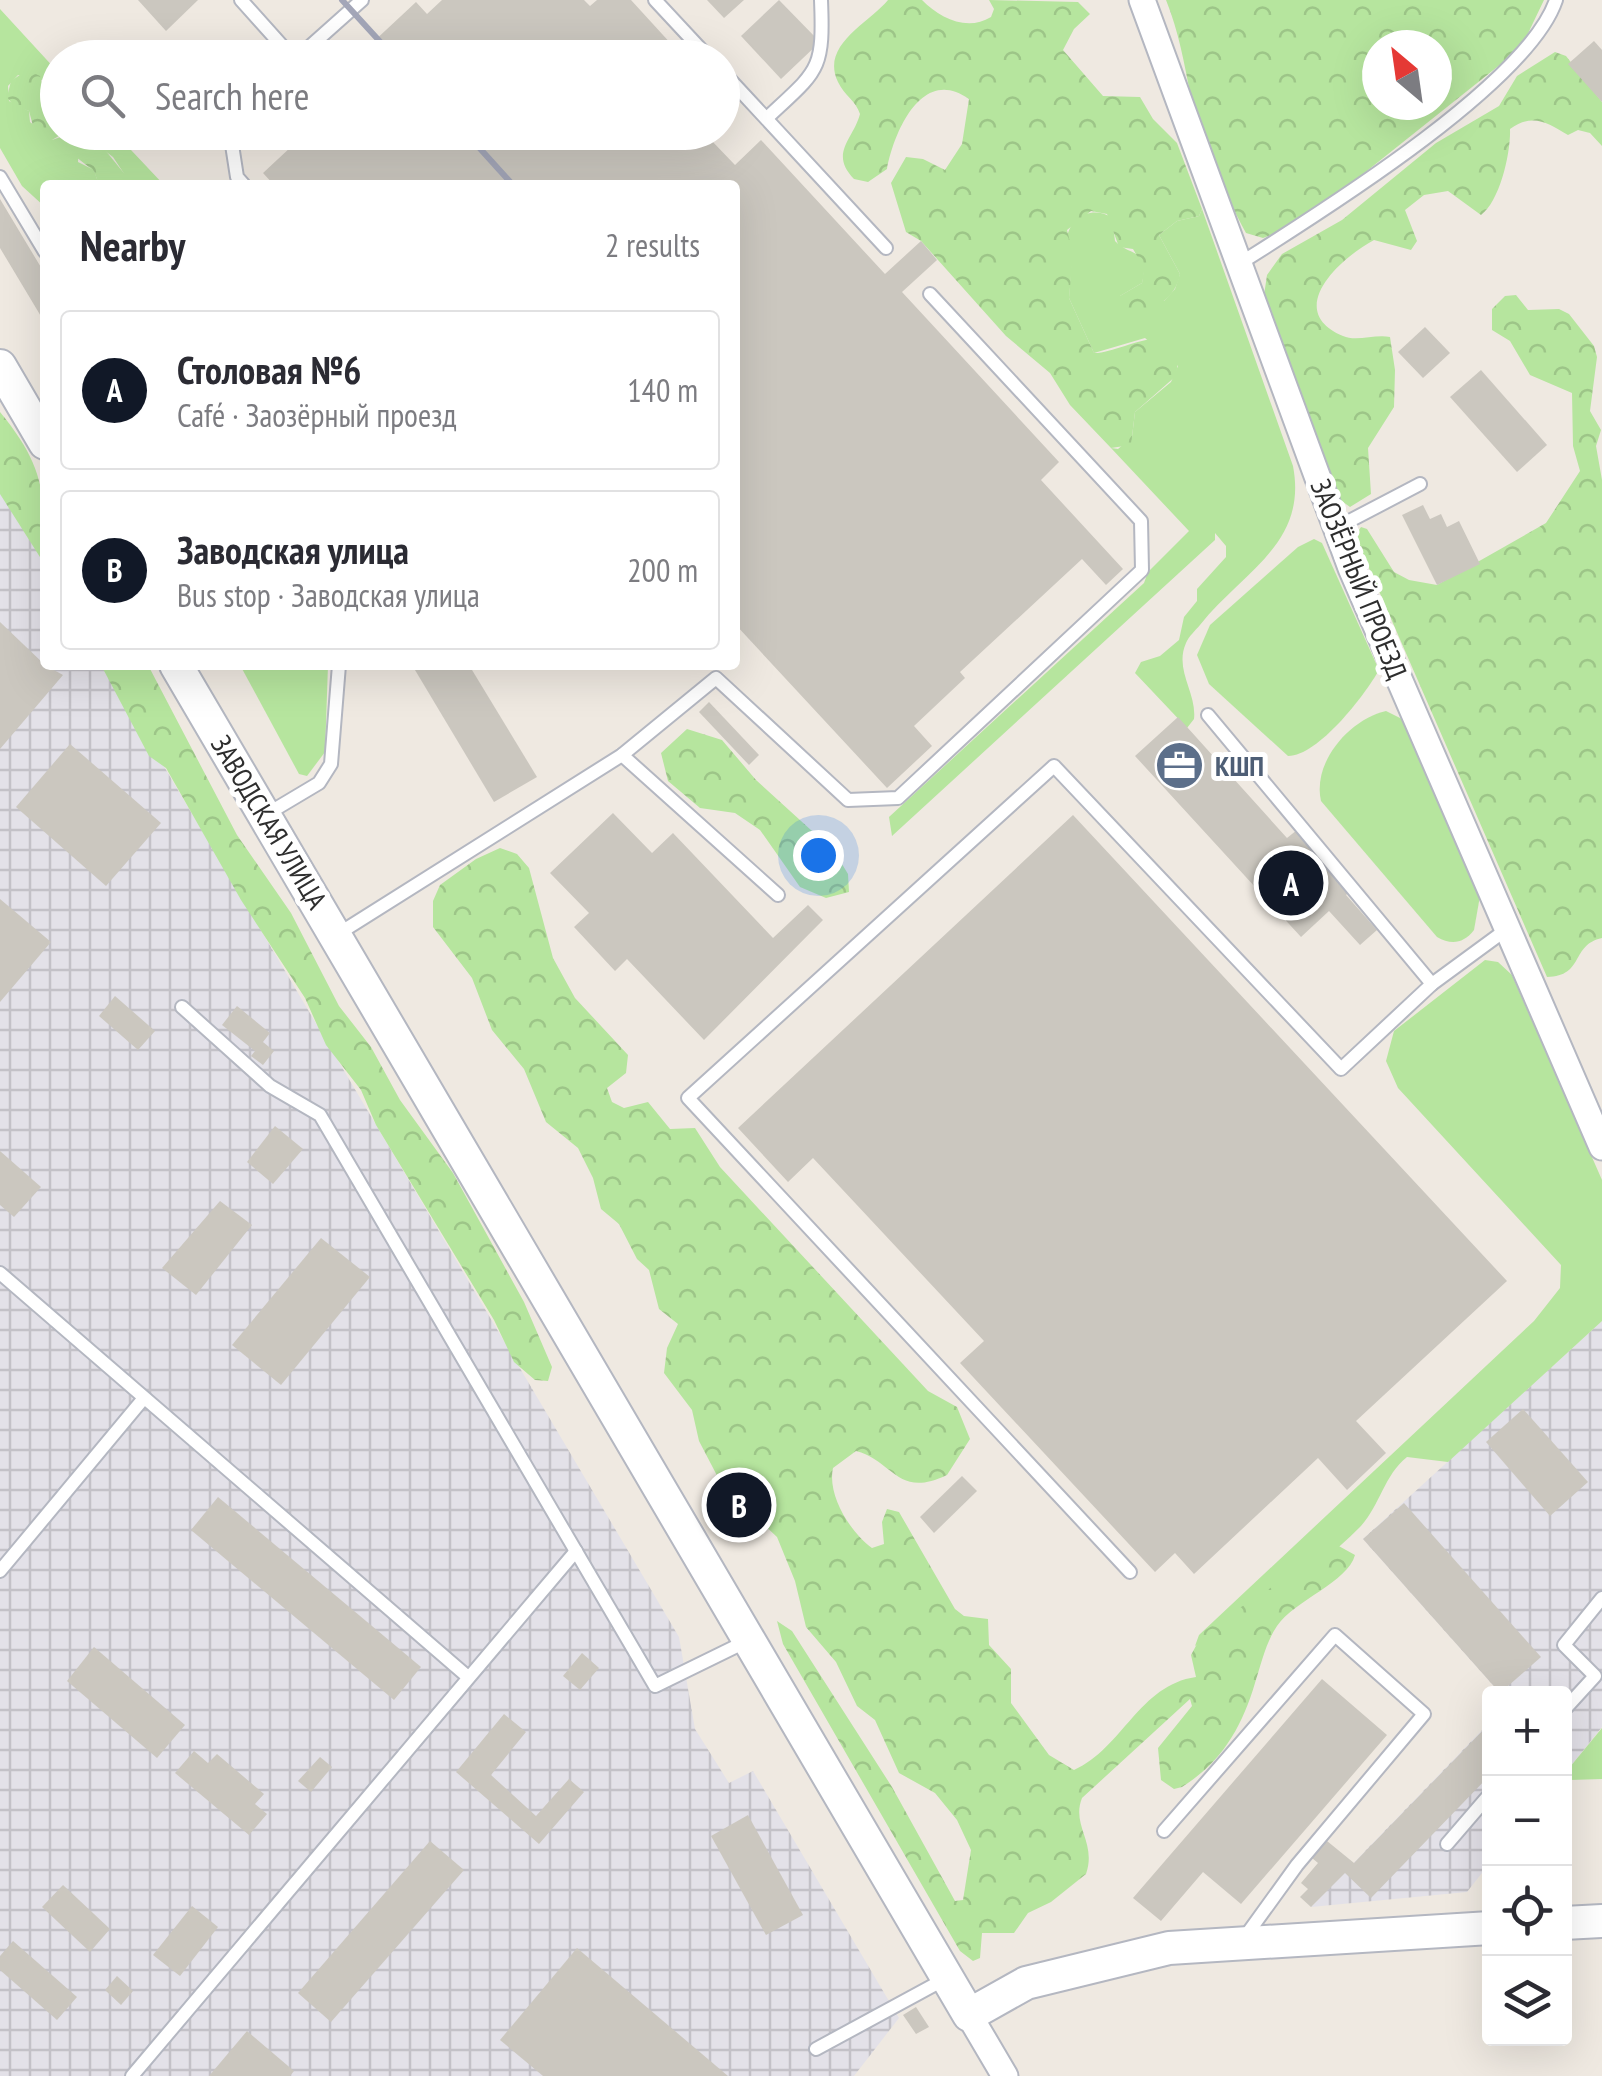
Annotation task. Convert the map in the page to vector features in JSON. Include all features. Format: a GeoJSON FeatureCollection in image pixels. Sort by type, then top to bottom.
{"type":"FeatureCollection","features":[{"type":"Feature","properties":{"kind":"street","name":"ЗАОЗЁРНЫЙ ПРОЕЗД"},"geometry":{"type":"LineString","coordinates":[[1142,0],[1336,528],[1602,1146]]}},
{"type":"Feature","properties":{"kind":"street"},"geometry":{"type":"LineString","coordinates":[[0,366],[40,434]]}},
{"type":"Feature","properties":{"kind":"street","name":"ЗАВОДСКАЯ УЛИЦА"},"geometry":{"type":"LineString","coordinates":[[179,670],[969,2015]]}},
{"type":"Feature","properties":{"kind":"street"},"geometry":{"type":"LineString","coordinates":[[1572,1921],[1602,1921]]}},
{"type":"Feature","properties":{"kind":"street"},"geometry":{"type":"LineString","coordinates":[[1005,2076],[969,2015],[1026,1983],[1122,1956],[1241,1943],[1482,1928]]}},
{"type":"Feature","properties":{"kind":"lane"},"geometry":{"type":"LineString","coordinates":[[241,0],[279,40]]}},
{"type":"Feature","properties":{"kind":"lane"},"geometry":{"type":"LineString","coordinates":[[316,40],[362,0]]}},
{"type":"Feature","properties":{"kind":"lane"},"geometry":{"type":"LineString","coordinates":[[656,0],[693,40]]}},
{"type":"Feature","properties":{"kind":"lane"},"geometry":{"type":"LineString","coordinates":[[767,118],[810,77],[823,48],[821,0]]}},
{"type":"Feature","properties":{"kind":"lane"},"geometry":{"type":"LineString","coordinates":[[1238,264],[1345,197],[1464,106],[1532,44],[1556,0]]}},
{"type":"Feature","properties":{"kind":"lane"},"geometry":{"type":"LineString","coordinates":[[740,90],[886,248]]}},
{"type":"Feature","properties":{"kind":"lane"},"geometry":{"type":"LineString","coordinates":[[232,150],[238,180]]}},
{"type":"Feature","properties":{"kind":"lane"},"geometry":{"type":"LineString","coordinates":[[0,177],[40,244]]}},
{"type":"Feature","properties":{"kind":"lane"},"geometry":{"type":"LineString","coordinates":[[336,935],[622,756],[716,678],[848,800],[898,798],[1142,570],[1141,521],[930,294]]}},
{"type":"Feature","properties":{"kind":"lane"},"geometry":{"type":"LineString","coordinates":[[1336,528],[1420,484]]}},
{"type":"Feature","properties":{"kind":"lane"},"geometry":{"type":"LineString","coordinates":[[265,815],[319,784],[331,764],[339,670]]}},
{"type":"Feature","properties":{"kind":"lane"},"geometry":{"type":"LineString","coordinates":[[1208,715],[1432,984]]}},
{"type":"Feature","properties":{"kind":"lane"},"geometry":{"type":"LineString","coordinates":[[622,756],[778,895]]}},
{"type":"Feature","properties":{"kind":"lane"},"geometry":{"type":"LineString","coordinates":[[1130,1572],[688,1098],[1054,766],[1341,1069],[1432,984],[1506,930]]}},
{"type":"Feature","properties":{"kind":"lane"},"geometry":{"type":"LineString","coordinates":[[182,1007],[270,1086],[320,1115],[655,1686],[749,1640]]}},
{"type":"Feature","properties":{"kind":"lane"},"geometry":{"type":"LineString","coordinates":[[0,1273],[468,1677]]}},
{"type":"Feature","properties":{"kind":"lane"},"geometry":{"type":"LineString","coordinates":[[0,1571],[144,1398]]}},
{"type":"Feature","properties":{"kind":"lane"},"geometry":{"type":"LineString","coordinates":[[132,2076],[576,1551]]}},
{"type":"Feature","properties":{"kind":"lane"},"geometry":{"type":"LineString","coordinates":[[1572,1701],[1595,1676],[1564,1645],[1602,1598]]}},
{"type":"Feature","properties":{"kind":"lane"},"geometry":{"type":"LineString","coordinates":[[1164,1831],[1335,1636],[1424,1714],[1296,1865],[1241,1943]]}},
{"type":"Feature","properties":{"kind":"lane"},"geometry":{"type":"LineString","coordinates":[[1447,1844],[1482,1803]]}},
{"type":"Feature","properties":{"kind":"lane"},"geometry":{"type":"LineString","coordinates":[[816,2049],[948,1978]]}},
{"type":"Feature","properties":{"kind":"shaded area"},"geometry":{"type":"Polygon","coordinates":[[[0,489],[40,557],[40,670],[107,670],[679,1637],[695,1729],[729,1783],[753,1771],[899,2018],[854,2076],[0,2076],[0,489]]]}},
{"type":"Feature","properties":{"kind":"shaded area"},"geometry":{"type":"Polygon","coordinates":[[[1602,1321],[1602,1727],[1572,1764],[1572,1686],[1494,1686],[1363,1539],[1602,1321]]]}},
{"type":"Feature","properties":{"kind":"shaded area"},"geometry":{"type":"Polygon","coordinates":[[[1482,1730],[1482,1873],[1467,1892],[1311,1907],[1482,1730]]]}},
{"type":"Feature","properties":{"kind":"green space"},"geometry":{"type":"Polygon","coordinates":[[[888,0],[922,0],[945,17],[963,23],[991,17],[994,9],[989,0],[1078,2],[1090,14],[1074,29],[1063,50],[1103,96],[1140,97],[1153,119],[1177,143],[1202,209],[1199,216],[1177,221],[1159,235],[1180,274],[1174,291],[1162,303],[1128,314],[1116,308],[1113,300],[1142,283],[1144,268],[1133,249],[1119,247],[1107,214],[1091,211],[1067,230],[1073,254],[1069,298],[1094,353],[1162,339],[1172,344],[1177,356],[1176,376],[1135,412],[1131,445],[1111,448],[1070,405],[1050,373],[1006,336],[921,241],[906,232],[891,183],[906,157],[923,159],[945,170],[962,144],[969,99],[952,91],[937,90],[924,96],[904,122],[887,169],[868,182],[854,179],[847,170],[843,154],[860,114],[838,82],[836,57],[849,36],[888,0]]]}},
{"type":"Feature","properties":{"kind":"green space"},"geometry":{"type":"Polygon","coordinates":[[[1166,0],[1544,0],[1521,48],[1452,103],[1452,30],[1362,30],[1362,120],[1431,120],[1343,190],[1279,232],[1263,238],[1246,233],[1214,167],[1196,114],[1166,0]]]}},
{"type":"Feature","properties":{"kind":"green space"},"geometry":{"type":"Polygon","coordinates":[[[0,9],[40,53],[40,80],[18,75],[8,86],[9,101],[29,111],[30,122],[40,130],[40,150],[79,150],[78,162],[94,170],[97,180],[40,180],[40,202],[22,186],[0,148],[0,9]]]}},
{"type":"Feature","properties":{"kind":"green space"},"geometry":{"type":"Polygon","coordinates":[[[1555,52],[1566,56],[1602,102],[1602,146],[1590,133],[1578,130],[1568,135],[1532,120],[1518,124],[1510,129],[1499,188],[1481,215],[1448,191],[1424,195],[1405,210],[1417,241],[1411,250],[1374,240],[1347,259],[1324,285],[1318,312],[1326,325],[1348,338],[1390,337],[1395,370],[1394,407],[1368,448],[1371,494],[1350,507],[1339,499],[1263,302],[1267,275],[1282,254],[1342,220],[1436,143],[1499,106],[1517,76],[1555,52]]]}},
{"type":"Feature","properties":{"kind":"green space"},"geometry":{"type":"Polygon","coordinates":[[[27,70],[40,76],[40,138],[36,137],[29,111],[13,105],[7,97],[11,81],[27,70]]]}},
{"type":"Feature","properties":{"kind":"green space"},"geometry":{"type":"Polygon","coordinates":[[[77,150],[104,150],[132,180],[97,180],[94,171],[76,157],[77,150]]]}},
{"type":"Feature","properties":{"kind":"green space"},"geometry":{"type":"Polygon","coordinates":[[[104,150],[131,150],[159,180],[128,180],[104,150]]]}},
{"type":"Feature","properties":{"kind":"green space"},"geometry":{"type":"Polygon","coordinates":[[[1202,209],[1293,466],[1295,493],[1291,516],[1268,555],[1186,643],[1183,663],[1194,719],[1187,728],[1135,673],[1141,662],[1160,656],[1179,640],[1184,617],[1197,601],[1197,589],[1226,557],[1226,546],[1215,533],[1215,540],[892,836],[889,817],[1144,583],[1148,572],[1189,531],[1111,448],[1118,449],[1132,437],[1135,412],[1171,382],[1178,366],[1145,338],[1094,353],[1069,298],[1072,254],[1067,238],[1073,224],[1084,215],[1098,213],[1112,218],[1115,241],[1138,255],[1144,264],[1142,283],[1120,296],[1164,301],[1175,289],[1180,274],[1159,235],[1177,221],[1199,216],[1202,209]]]}},
{"type":"Feature","properties":{"kind":"green space"},"geometry":{"type":"Polygon","coordinates":[[[1516,295],[1528,310],[1559,309],[1569,314],[1594,346],[1597,357],[1590,411],[1601,430],[1596,446],[1602,480],[1602,938],[1585,947],[1567,971],[1547,977],[1355,536],[1361,527],[1367,529],[1394,572],[1409,580],[1437,585],[1546,523],[1580,471],[1573,446],[1572,393],[1530,375],[1510,341],[1492,330],[1492,309],[1505,296],[1516,295]]]}},
{"type":"Feature","properties":{"kind":"green space"},"geometry":{"type":"Polygon","coordinates":[[[0,412],[26,450],[40,483],[40,557],[0,494],[0,412]]]}},
{"type":"Feature","properties":{"kind":"green space"},"geometry":{"type":"Polygon","coordinates":[[[1314,539],[1322,543],[1379,670],[1352,708],[1326,735],[1313,746],[1288,756],[1209,684],[1197,655],[1210,625],[1298,547],[1314,539]]]}},
{"type":"Feature","properties":{"kind":"green space"},"geometry":{"type":"Polygon","coordinates":[[[104,670],[151,670],[237,835],[291,913],[339,1006],[371,1047],[400,1100],[453,1173],[524,1302],[552,1367],[548,1381],[535,1380],[514,1362],[494,1320],[376,1125],[361,1090],[326,1045],[305,998],[241,900],[166,768],[149,756],[104,670]]]}},
{"type":"Feature","properties":{"kind":"green space"},"geometry":{"type":"Polygon","coordinates":[[[243,670],[328,670],[325,752],[307,776],[299,774],[243,670]]]}},
{"type":"Feature","properties":{"kind":"green space"},"geometry":{"type":"Polygon","coordinates":[[[1386,711],[1402,719],[1480,896],[1474,930],[1461,940],[1452,942],[1437,937],[1321,801],[1322,772],[1337,744],[1359,723],[1386,711]]]}},
{"type":"Feature","properties":{"kind":"green space"},"geometry":{"type":"Polygon","coordinates":[[[687,729],[722,740],[756,780],[834,851],[848,874],[849,892],[826,898],[800,887],[760,830],[735,813],[700,808],[668,781],[661,753],[687,729]]]}},
{"type":"Feature","properties":{"kind":"green space"},"geometry":{"type":"Polygon","coordinates":[[[500,848],[517,854],[529,868],[553,958],[575,998],[628,1055],[626,1073],[607,1088],[612,1102],[624,1108],[648,1102],[670,1129],[695,1128],[720,1167],[928,1391],[957,1407],[970,1439],[947,1475],[917,1483],[906,1481],[856,1451],[833,1468],[833,1490],[848,1523],[872,1548],[884,1544],[882,1522],[887,1509],[899,1512],[955,1609],[964,1616],[988,1619],[989,1645],[1011,1669],[1011,1703],[1049,1755],[1074,1770],[1091,1760],[1160,1692],[1176,1682],[1196,1677],[1191,1655],[1204,1631],[1337,1545],[1355,1555],[1342,1574],[1277,1626],[1237,1729],[1219,1755],[1182,1787],[1174,1789],[1161,1780],[1158,1748],[1192,1706],[1190,1699],[1082,1798],[1079,1808],[1089,1863],[1086,1874],[1051,1902],[1028,1913],[1014,1933],[982,1933],[980,1958],[973,1961],[960,1951],[783,1644],[777,1621],[792,1631],[892,1787],[955,1901],[963,1900],[971,1850],[957,1820],[935,1793],[899,1773],[875,1720],[857,1706],[836,1662],[806,1627],[795,1581],[777,1537],[760,1521],[736,1512],[699,1441],[692,1410],[664,1373],[667,1348],[678,1324],[659,1309],[649,1270],[637,1259],[619,1224],[601,1209],[593,1178],[578,1148],[546,1122],[524,1069],[492,1030],[472,978],[433,927],[433,901],[440,885],[476,859],[500,848]]]}},
{"type":"Feature","properties":{"kind":"green space"},"geometry":{"type":"Polygon","coordinates":[[[1485,960],[1498,962],[1512,975],[1602,1180],[1602,1321],[1448,1462],[1407,1457],[1393,1473],[1367,1519],[1342,1544],[1302,1576],[1195,1646],[1199,1635],[1534,1321],[1560,1288],[1561,1265],[1398,1088],[1386,1061],[1394,1031],[1485,960]]]}},
{"type":"Feature","properties":{"kind":"green space"},"geometry":{"type":"Polygon","coordinates":[[[1602,1728],[1602,1779],[1572,1780],[1572,1764],[1602,1728]]]}},
{"type":"Feature","properties":{"kind":"building"},"geometry":{"type":"Polygon","coordinates":[[[138,0],[198,0],[166,31],[138,0]]]}},
{"type":"Feature","properties":{"kind":"building"},"geometry":{"type":"Polygon","coordinates":[[[442,0],[584,0],[590,6],[597,0],[631,0],[668,40],[375,40],[416,2],[427,14],[442,0]]]}},
{"type":"Feature","properties":{"kind":"building"},"geometry":{"type":"Polygon","coordinates":[[[707,0],[744,0],[724,18],[707,0]]]}},
{"type":"Feature","properties":{"kind":"building"},"geometry":{"type":"Polygon","coordinates":[[[779,0],[820,42],[781,79],[741,36],[779,0]]]}},
{"type":"Feature","properties":{"kind":"building"},"geometry":{"type":"Polygon","coordinates":[[[1594,41],[1602,50],[1602,102],[1568,64],[1594,41]]]}},
{"type":"Feature","properties":{"kind":"building"},"geometry":{"type":"Polygon","coordinates":[[[761,140],[885,274],[921,241],[937,260],[902,292],[1059,462],[1041,480],[1123,569],[1106,585],[1082,559],[960,672],[965,678],[914,726],[932,746],[887,788],[740,629],[740,180],[269,180],[263,173],[288,150],[721,150],[735,165],[761,140]]]}},
{"type":"Feature","properties":{"kind":"building"},"geometry":{"type":"Polygon","coordinates":[[[0,199],[40,266],[40,315],[0,248],[0,199]]]}},
{"type":"Feature","properties":{"kind":"building"},"geometry":{"type":"Polygon","coordinates":[[[1425,327],[1450,353],[1423,378],[1398,352],[1425,327]]]}},
{"type":"Feature","properties":{"kind":"building"},"geometry":{"type":"Polygon","coordinates":[[[1481,370],[1547,445],[1517,472],[1450,397],[1481,370]]]}},
{"type":"Feature","properties":{"kind":"building"},"geometry":{"type":"Polygon","coordinates":[[[1423,505],[1430,519],[1441,514],[1447,527],[1459,521],[1480,564],[1437,585],[1402,515],[1423,505]]]}},
{"type":"Feature","properties":{"kind":"building"},"geometry":{"type":"Polygon","coordinates":[[[0,622],[40,660],[40,670],[63,675],[0,749],[0,622]]]}},
{"type":"Feature","properties":{"kind":"building"},"geometry":{"type":"Polygon","coordinates":[[[415,670],[472,670],[537,777],[494,802],[415,670]]]}},
{"type":"Feature","properties":{"kind":"building"},"geometry":{"type":"Polygon","coordinates":[[[709,702],[759,755],[749,765],[699,712],[709,702]]]}},
{"type":"Feature","properties":{"kind":"building"},"geometry":{"type":"Polygon","coordinates":[[[1178,717],[1287,838],[1297,830],[1352,889],[1346,895],[1377,930],[1360,945],[1329,911],[1301,937],[1135,756],[1178,717]]]}},
{"type":"Feature","properties":{"kind":"building"},"geometry":{"type":"Polygon","coordinates":[[[70,744],[161,823],[106,886],[16,807],[70,744]]]}},
{"type":"Feature","properties":{"kind":"building"},"geometry":{"type":"Polygon","coordinates":[[[613,813],[652,853],[673,833],[773,938],[808,905],[823,920],[704,1040],[627,959],[615,971],[574,927],[589,913],[550,873],[613,813]]]}},
{"type":"Feature","properties":{"kind":"building"},"geometry":{"type":"Polygon","coordinates":[[[1073,815],[1507,1281],[1356,1421],[1386,1453],[1347,1490],[1318,1458],[1194,1574],[1175,1553],[1155,1572],[960,1363],[984,1341],[813,1158],[788,1182],[738,1128],[1073,815]]]}},
{"type":"Feature","properties":{"kind":"building"},"geometry":{"type":"Polygon","coordinates":[[[0,899],[51,942],[0,1002],[0,899]]]}},
{"type":"Feature","properties":{"kind":"building"},"geometry":{"type":"Polygon","coordinates":[[[115,996],[155,1031],[138,1050],[99,1016],[115,996]]]}},
{"type":"Feature","properties":{"kind":"building"},"geometry":{"type":"Polygon","coordinates":[[[237,1006],[270,1033],[263,1042],[274,1051],[263,1065],[251,1056],[255,1051],[222,1025],[237,1006]]]}},
{"type":"Feature","properties":{"kind":"building"},"geometry":{"type":"Polygon","coordinates":[[[275,1126],[303,1149],[273,1184],[247,1162],[275,1126]]]}},
{"type":"Feature","properties":{"kind":"building"},"geometry":{"type":"Polygon","coordinates":[[[0,1151],[41,1187],[14,1217],[0,1205],[0,1151]]]}},
{"type":"Feature","properties":{"kind":"building"},"geometry":{"type":"Polygon","coordinates":[[[220,1201],[252,1225],[196,1295],[162,1268],[220,1201]]]}},
{"type":"Feature","properties":{"kind":"building"},"geometry":{"type":"Polygon","coordinates":[[[321,1238],[370,1277],[281,1385],[232,1345],[321,1238]]]}},
{"type":"Feature","properties":{"kind":"building"},"geometry":{"type":"Polygon","coordinates":[[[1523,1409],[1588,1482],[1550,1516],[1486,1442],[1523,1409]]]}},
{"type":"Feature","properties":{"kind":"building"},"geometry":{"type":"Polygon","coordinates":[[[962,1476],[977,1491],[934,1533],[920,1517],[962,1476]]]}},
{"type":"Feature","properties":{"kind":"building"},"geometry":{"type":"Polygon","coordinates":[[[218,1497],[421,1667],[394,1700],[191,1530],[218,1497]]]}},
{"type":"Feature","properties":{"kind":"building"},"geometry":{"type":"Polygon","coordinates":[[[1404,1503],[1541,1657],[1508,1686],[1494,1686],[1363,1539],[1404,1503]]]}},
{"type":"Feature","properties":{"kind":"building"},"geometry":{"type":"Polygon","coordinates":[[[94,1647],[185,1725],[157,1758],[67,1681],[94,1647]]]}},
{"type":"Feature","properties":{"kind":"building"},"geometry":{"type":"Polygon","coordinates":[[[582,1653],[599,1668],[580,1690],[563,1676],[582,1653]]]}},
{"type":"Feature","properties":{"kind":"building"},"geometry":{"type":"Polygon","coordinates":[[[1322,1679],[1387,1735],[1241,1904],[1203,1872],[1161,1921],[1133,1898],[1322,1679]]]}},
{"type":"Feature","properties":{"kind":"building"},"geometry":{"type":"Polygon","coordinates":[[[504,1714],[526,1732],[491,1775],[536,1816],[569,1779],[584,1792],[539,1844],[456,1772],[504,1714]]]}},
{"type":"Feature","properties":{"kind":"building"},"geometry":{"type":"Polygon","coordinates":[[[1482,1731],[1482,1783],[1371,1898],[1345,1873],[1311,1907],[1300,1897],[1308,1889],[1301,1883],[1318,1863],[1312,1858],[1327,1841],[1354,1863],[1482,1731]]]}},
{"type":"Feature","properties":{"kind":"building"},"geometry":{"type":"Polygon","coordinates":[[[194,1751],[208,1763],[217,1754],[264,1794],[255,1804],[267,1814],[249,1835],[175,1773],[194,1751]]]}},
{"type":"Feature","properties":{"kind":"building"},"geometry":{"type":"Polygon","coordinates":[[[320,1757],[332,1767],[311,1792],[298,1781],[320,1757]]]}},
{"type":"Feature","properties":{"kind":"building"},"geometry":{"type":"Polygon","coordinates":[[[748,1815],[803,1915],[766,1935],[711,1836],[748,1815]]]}},
{"type":"Feature","properties":{"kind":"building"},"geometry":{"type":"Polygon","coordinates":[[[430,1841],[464,1870],[331,2022],[298,1993],[430,1841]]]}},
{"type":"Feature","properties":{"kind":"building"},"geometry":{"type":"Polygon","coordinates":[[[63,1885],[110,1929],[90,1952],[42,1907],[63,1885]]]}},
{"type":"Feature","properties":{"kind":"building"},"geometry":{"type":"Polygon","coordinates":[[[192,1906],[218,1927],[180,1976],[153,1955],[192,1906]]]}},
{"type":"Feature","properties":{"kind":"building"},"geometry":{"type":"Polygon","coordinates":[[[13,1941],[77,1997],[57,2020],[0,1970],[0,1956],[13,1941]]]}},
{"type":"Feature","properties":{"kind":"building"},"geometry":{"type":"Polygon","coordinates":[[[577,1948],[728,2076],[543,2076],[500,2040],[577,1948]]]}},
{"type":"Feature","properties":{"kind":"building"},"geometry":{"type":"Polygon","coordinates":[[[117,1976],[133,1991],[121,2005],[105,1990],[117,1976]]]}},
{"type":"Feature","properties":{"kind":"building"},"geometry":{"type":"Polygon","coordinates":[[[916,2007],[929,2027],[916,2034],[903,2015],[916,2007]]]}},
{"type":"Feature","properties":{"kind":"building"},"geometry":{"type":"Polygon","coordinates":[[[247,2031],[294,2071],[290,2076],[209,2076],[247,2031]]]}},
{"type":"Feature","properties":{"kind":"railway"},"geometry":{"type":"LineString","coordinates":[[342,0],[379,40]]}},
{"type":"Feature","properties":{"kind":"railway"},"geometry":{"type":"LineString","coordinates":[[481,150],[508,180]]}},
{"type":"Feature","properties":{"kind":"place","name":"КШП"},"geometry":{"type":"Point","coordinates":[1180,766]}},
{"type":"Feature","properties":{"kind":"place","name":"Столовая №6"},"geometry":{"type":"Point","coordinates":[1291,883]}},
{"type":"Feature","properties":{"kind":"place","name":"Заводская улица"},"geometry":{"type":"Point","coordinates":[739,1505]}}]}
